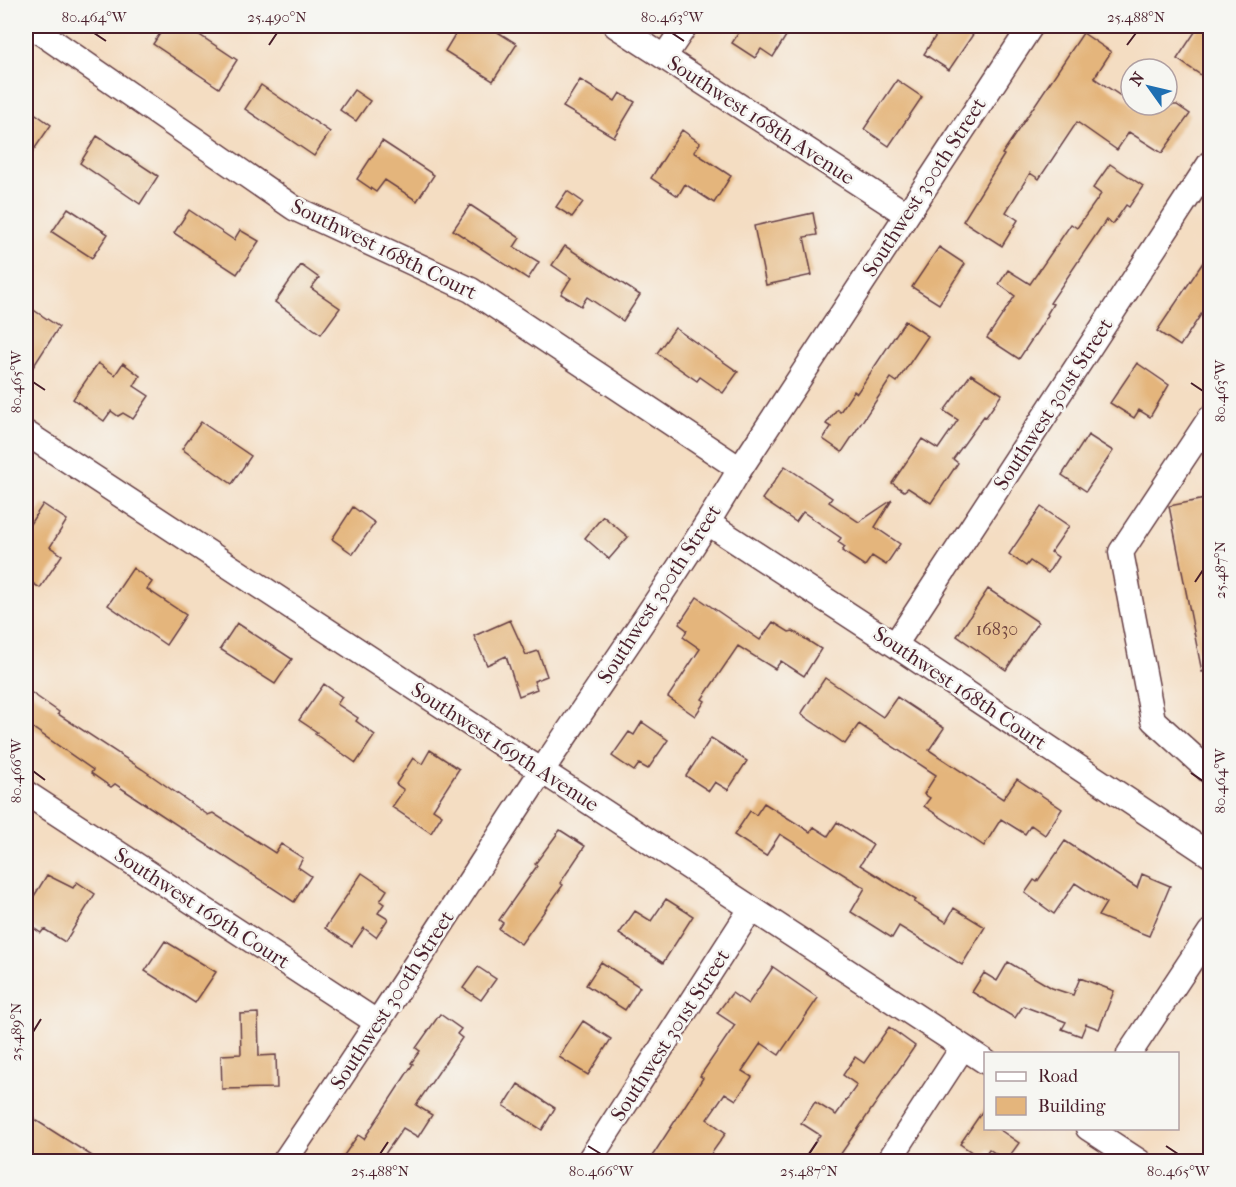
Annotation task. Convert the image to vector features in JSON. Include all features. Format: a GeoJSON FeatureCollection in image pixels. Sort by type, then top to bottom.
{"type":"FeatureCollection","features":[{"type":"Feature","properties":{"kind":"street","name":"Southwest 168th Court"},"geometry":{"type":"LineString","coordinates":[[31,26],[294,208],[471,290],[740,469]]}},
{"type":"Feature","properties":{"kind":"street","name":"Southwest 168th Avenue"},"geometry":{"type":"LineString","coordinates":[[616,26],[906,214]]}},
{"type":"Feature","properties":{"kind":"street"},"geometry":{"type":"LineString","coordinates":[[664,57],[685,26]]}},
{"type":"Feature","properties":{"kind":"street","name":"Southwest 300th Street"},"geometry":{"type":"LineString","coordinates":[[284,1161],[378,1023],[542,771],[708,523],[740,469],[1031,26]]}},
{"type":"Feature","properties":{"kind":"street","name":"Southwest 301st Street"},"geometry":{"type":"LineString","coordinates":[[895,645],[1210,163]]}},
{"type":"Feature","properties":{"kind":"street"},"geometry":{"type":"LineString","coordinates":[[1210,418],[1121,552],[1153,720],[1210,772]]}},
{"type":"Feature","properties":{"kind":"street","name":"Southwest 169th Avenue"},"geometry":{"type":"LineString","coordinates":[[26,433],[984,1061]]}},
{"type":"Feature","properties":{"kind":"street","name":"Southwest 168th Court"},"geometry":{"type":"LineString","coordinates":[[708,523],[1210,855]]}},
{"type":"Feature","properties":{"kind":"street","name":"Southwest 169th Court"},"geometry":{"type":"LineString","coordinates":[[26,793],[378,1023]]}},
{"type":"Feature","properties":{"kind":"street","name":"Southwest 301st Street"},"geometry":{"type":"LineString","coordinates":[[588,1161],[752,909]]}},
{"type":"Feature","properties":{"kind":"street"},"geometry":{"type":"LineString","coordinates":[[1130,1052],[1210,932]]}},
{"type":"Feature","properties":{"kind":"street"},"geometry":{"type":"LineString","coordinates":[[888,1161],[963,1047]]}},
{"type":"Feature","properties":{"kind":"street"},"geometry":{"type":"LineString","coordinates":[[1091,1130],[1140,1161]]}},
{"type":"Feature","properties":{"kind":"building"},"geometry":{"type":"Polygon","coordinates":[[[165,26],[186,26],[237,60],[219,88],[153,44],[165,26]]]}},
{"type":"Feature","properties":{"kind":"building"},"geometry":{"type":"Polygon","coordinates":[[[460,26],[488,26],[517,44],[493,81],[445,51],[460,26]]]}},
{"type":"Feature","properties":{"kind":"building"},"geometry":{"type":"Polygon","coordinates":[[[743,26],[770,26],[786,36],[773,57],[761,49],[755,58],[732,43],[743,26]]]}},
{"type":"Feature","properties":{"kind":"building"},"geometry":{"type":"Polygon","coordinates":[[[942,26],[963,26],[974,33],[949,70],[924,54],[942,26]]]}},
{"type":"Feature","properties":{"kind":"building"},"geometry":{"type":"Polygon","coordinates":[[[1199,26],[1210,26],[1210,81],[1179,60],[1178,57],[1199,26]]]}},
{"type":"Feature","properties":{"kind":"building"},"geometry":{"type":"Polygon","coordinates":[[[1083,33],[1111,52],[1094,78],[1119,95],[1119,117],[1179,117],[1179,106],[1190,114],[1162,153],[1129,132],[1117,150],[1077,122],[1039,179],[1030,173],[1006,212],[1018,220],[1002,246],[963,221],[1004,155],[1002,154],[1083,33]]]}},
{"type":"Feature","properties":{"kind":"building"},"geometry":{"type":"Polygon","coordinates":[[[580,80],[615,101],[620,93],[635,102],[614,137],[563,107],[580,80]]]}},
{"type":"Feature","properties":{"kind":"building"},"geometry":{"type":"Polygon","coordinates":[[[897,80],[922,97],[889,146],[864,129],[897,80]]]}},
{"type":"Feature","properties":{"kind":"building"},"geometry":{"type":"Polygon","coordinates":[[[261,85],[330,132],[314,156],[245,109],[261,85]]]}},
{"type":"Feature","properties":{"kind":"building"},"geometry":{"type":"Polygon","coordinates":[[[354,90],[370,101],[356,121],[340,110],[354,90]]]}},
{"type":"Feature","properties":{"kind":"building"},"geometry":{"type":"Polygon","coordinates":[[[26,107],[51,125],[26,161],[26,107]]]}},
{"type":"Feature","properties":{"kind":"building"},"geometry":{"type":"Polygon","coordinates":[[[682,130],[700,143],[694,152],[731,176],[714,203],[685,184],[678,196],[651,178],[682,130]]]}},
{"type":"Feature","properties":{"kind":"building"},"geometry":{"type":"Polygon","coordinates":[[[97,136],[158,176],[140,204],[80,163],[97,136]]]}},
{"type":"Feature","properties":{"kind":"building"},"geometry":{"type":"Polygon","coordinates":[[[382,141],[434,175],[417,201],[385,180],[376,192],[357,179],[382,141]]]}},
{"type":"Feature","properties":{"kind":"building"},"geometry":{"type":"Polygon","coordinates":[[[1110,164],[1143,186],[1129,207],[1126,205],[1113,224],[1106,220],[1050,303],[1053,304],[1048,315],[1019,359],[987,338],[1015,296],[999,284],[1008,270],[1030,284],[1071,224],[1077,228],[1101,194],[1093,188],[1110,164]]]}},
{"type":"Feature","properties":{"kind":"building"},"geometry":{"type":"Polygon","coordinates":[[[567,191],[583,202],[572,217],[556,207],[567,191]]]}},
{"type":"Feature","properties":{"kind":"building"},"geometry":{"type":"Polygon","coordinates":[[[470,205],[520,238],[514,247],[539,262],[528,279],[453,230],[470,205]]]}},
{"type":"Feature","properties":{"kind":"building"},"geometry":{"type":"Polygon","coordinates":[[[68,208],[108,234],[92,258],[52,232],[68,208]]]}},
{"type":"Feature","properties":{"kind":"building"},"geometry":{"type":"Polygon","coordinates":[[[189,210],[234,240],[240,230],[259,241],[237,274],[174,233],[189,210]]]}},
{"type":"Feature","properties":{"kind":"building"},"geometry":{"type":"Polygon","coordinates":[[[813,213],[817,235],[804,237],[812,275],[766,285],[754,226],[813,213]]]}},
{"type":"Feature","properties":{"kind":"building"},"geometry":{"type":"Polygon","coordinates":[[[565,246],[640,295],[623,321],[587,297],[581,306],[561,294],[571,278],[552,265],[565,246]]]}},
{"type":"Feature","properties":{"kind":"building"},"geometry":{"type":"Polygon","coordinates":[[[939,247],[965,264],[939,304],[912,287],[939,247]]]}},
{"type":"Feature","properties":{"kind":"building"},"geometry":{"type":"Polygon","coordinates":[[[1210,252],[1210,301],[1180,346],[1157,331],[1210,252]]]}},
{"type":"Feature","properties":{"kind":"building"},"geometry":{"type":"Polygon","coordinates":[[[301,265],[319,278],[311,288],[340,308],[321,334],[275,302],[301,265]]]}},
{"type":"Feature","properties":{"kind":"building"},"geometry":{"type":"Polygon","coordinates":[[[26,305],[59,327],[26,378],[26,305]]]}},
{"type":"Feature","properties":{"kind":"building"},"geometry":{"type":"Polygon","coordinates":[[[905,321],[928,336],[897,382],[891,378],[842,452],[823,439],[831,427],[826,424],[837,409],[840,412],[854,391],[857,393],[905,321]]]}},
{"type":"Feature","properties":{"kind":"building"},"geometry":{"type":"Polygon","coordinates":[[[675,328],[738,372],[723,393],[700,377],[697,381],[657,353],[675,328]]]}},
{"type":"Feature","properties":{"kind":"building"},"geometry":{"type":"Polygon","coordinates":[[[98,363],[115,375],[123,363],[140,376],[134,386],[149,396],[133,419],[123,413],[118,416],[111,411],[104,421],[73,399],[98,363]]]}},
{"type":"Feature","properties":{"kind":"building"},"geometry":{"type":"Polygon","coordinates":[[[1137,363],[1169,385],[1150,417],[1139,410],[1134,418],[1110,403],[1137,363]]]}},
{"type":"Feature","properties":{"kind":"building"},"geometry":{"type":"Polygon","coordinates":[[[971,374],[1002,394],[953,459],[958,463],[931,503],[908,488],[904,491],[892,483],[922,439],[938,449],[958,420],[944,411],[971,374]]]}},
{"type":"Feature","properties":{"kind":"building"},"geometry":{"type":"Polygon","coordinates":[[[201,422],[251,456],[232,484],[182,449],[201,422]]]}},
{"type":"Feature","properties":{"kind":"building"},"geometry":{"type":"Polygon","coordinates":[[[1088,435],[1113,451],[1086,491],[1062,475],[1088,435]]]}},
{"type":"Feature","properties":{"kind":"building"},"geometry":{"type":"Polygon","coordinates":[[[785,466],[832,498],[829,502],[859,522],[892,500],[875,527],[900,544],[886,565],[872,556],[865,566],[842,551],[845,547],[838,542],[841,538],[803,512],[796,522],[762,499],[785,466]]]}},
{"type":"Feature","properties":{"kind":"building"},"geometry":{"type":"Polygon","coordinates":[[[1210,498],[1210,671],[1202,672],[1169,506],[1210,498]]]}},
{"type":"Feature","properties":{"kind":"building"},"geometry":{"type":"Polygon","coordinates":[[[43,504],[67,520],[50,547],[62,555],[40,588],[26,579],[26,530],[43,504]]]}},
{"type":"Feature","properties":{"kind":"building"},"geometry":{"type":"Polygon","coordinates":[[[353,507],[375,523],[353,554],[332,539],[353,507]]]}},
{"type":"Feature","properties":{"kind":"building"},"geometry":{"type":"Polygon","coordinates":[[[1041,507],[1069,526],[1051,552],[1058,557],[1048,573],[1030,561],[1026,566],[1009,554],[1041,507]]]}},
{"type":"Feature","properties":{"kind":"building"},"geometry":{"type":"Polygon","coordinates":[[[603,516],[628,537],[609,559],[585,538],[603,516]]]}},
{"type":"Feature","properties":{"kind":"building"},"geometry":{"type":"Polygon","coordinates":[[[133,568],[152,582],[147,589],[186,615],[166,645],[108,605],[133,568]]]}},
{"type":"Feature","properties":{"kind":"building"},"geometry":{"type":"Polygon","coordinates":[[[988,589],[1038,622],[1006,670],[957,636],[988,589]]]}},
{"type":"Feature","properties":{"kind":"building"},"geometry":{"type":"Polygon","coordinates":[[[697,597],[760,640],[773,622],[789,632],[793,631],[821,649],[804,676],[781,661],[775,669],[738,646],[702,699],[705,701],[695,716],[668,697],[700,649],[683,637],[687,630],[679,624],[697,597]]]}},
{"type":"Feature","properties":{"kind":"building"},"geometry":{"type":"Polygon","coordinates":[[[510,620],[526,655],[538,651],[547,676],[534,681],[537,689],[519,696],[506,656],[487,665],[474,636],[510,620]]]}},
{"type":"Feature","properties":{"kind":"building"},"geometry":{"type":"Polygon","coordinates":[[[237,623],[292,659],[275,684],[220,649],[237,623]]]}},
{"type":"Feature","properties":{"kind":"building"},"geometry":{"type":"Polygon","coordinates":[[[825,678],[883,717],[897,697],[944,728],[929,750],[1003,799],[1017,779],[1062,809],[1045,835],[1031,825],[1025,834],[1001,819],[984,846],[924,806],[930,798],[924,794],[936,775],[859,724],[845,744],[801,714],[825,678]]]}},
{"type":"Feature","properties":{"kind":"building"},"geometry":{"type":"Polygon","coordinates":[[[324,684],[342,697],[337,704],[358,718],[356,721],[375,735],[356,763],[299,720],[324,684]]]}},
{"type":"Feature","properties":{"kind":"building"},"geometry":{"type":"Polygon","coordinates":[[[26,689],[59,712],[58,714],[208,815],[213,813],[275,853],[281,844],[303,858],[298,867],[311,876],[294,902],[115,784],[111,787],[91,773],[93,770],[26,723],[26,689]]]}},
{"type":"Feature","properties":{"kind":"building"},"geometry":{"type":"Polygon","coordinates":[[[642,722],[668,740],[648,769],[639,764],[634,771],[612,756],[629,732],[634,735],[642,722]]]}},
{"type":"Feature","properties":{"kind":"building"},"geometry":{"type":"Polygon","coordinates":[[[711,738],[747,761],[728,790],[715,782],[709,791],[686,776],[711,738]]]}},
{"type":"Feature","properties":{"kind":"building"},"geometry":{"type":"Polygon","coordinates":[[[430,750],[459,769],[433,809],[442,815],[431,833],[392,807],[404,790],[396,784],[413,758],[422,764],[430,750]]]}},
{"type":"Feature","properties":{"kind":"building"},"geometry":{"type":"Polygon","coordinates":[[[764,803],[810,832],[814,827],[828,836],[837,822],[873,845],[860,865],[946,922],[954,908],[985,927],[962,965],[899,926],[892,938],[851,912],[865,888],[780,834],[766,856],[734,835],[750,811],[756,815],[764,803]]]}},
{"type":"Feature","properties":{"kind":"building"},"geometry":{"type":"Polygon","coordinates":[[[560,830],[585,846],[560,883],[563,885],[521,944],[499,929],[503,923],[499,920],[560,830]]]}},
{"type":"Feature","properties":{"kind":"building"},"geometry":{"type":"Polygon","coordinates":[[[1065,841],[1137,888],[1142,874],[1170,886],[1149,936],[1098,916],[1106,903],[1075,883],[1054,914],[1025,893],[1034,880],[1037,882],[1065,841]]]}},
{"type":"Feature","properties":{"kind":"building"},"geometry":{"type":"Polygon","coordinates":[[[362,873],[387,890],[380,901],[384,904],[378,913],[388,919],[376,937],[364,928],[352,946],[325,928],[362,873]]]}},
{"type":"Feature","properties":{"kind":"building"},"geometry":{"type":"Polygon","coordinates":[[[47,875],[73,888],[77,882],[95,894],[65,942],[44,929],[41,933],[26,923],[26,909],[47,875]]]}},
{"type":"Feature","properties":{"kind":"building"},"geometry":{"type":"Polygon","coordinates":[[[666,899],[693,916],[663,963],[619,934],[635,911],[651,921],[666,899]]]}},
{"type":"Feature","properties":{"kind":"building"},"geometry":{"type":"Polygon","coordinates":[[[165,941],[216,972],[195,1003],[145,971],[165,941]]]}},
{"type":"Feature","properties":{"kind":"building"},"geometry":{"type":"Polygon","coordinates":[[[601,962],[640,987],[625,1010],[586,985],[601,962]]]}},
{"type":"Feature","properties":{"kind":"building"},"geometry":{"type":"Polygon","coordinates":[[[1008,962],[1052,988],[1073,995],[1080,978],[1114,991],[1099,1029],[1086,1024],[1081,1036],[1062,1029],[1066,1022],[1023,1006],[1015,1018],[972,992],[984,973],[997,981],[1008,962]]]}},
{"type":"Feature","properties":{"kind":"building"},"geometry":{"type":"Polygon","coordinates":[[[478,967],[496,979],[481,1000],[463,988],[478,967]]]}},
{"type":"Feature","properties":{"kind":"building"},"geometry":{"type":"Polygon","coordinates":[[[773,967],[818,998],[779,1055],[761,1043],[742,1071],[752,1077],[736,1100],[725,1093],[707,1119],[726,1133],[706,1161],[649,1161],[703,1078],[700,1076],[735,1025],[717,1013],[732,993],[748,1004],[773,967]]]}},
{"type":"Feature","properties":{"kind":"building"},"geometry":{"type":"Polygon","coordinates":[[[258,1013],[259,1056],[276,1055],[277,1088],[222,1089],[221,1055],[241,1054],[240,1014],[258,1013]]]}},
{"type":"Feature","properties":{"kind":"building"},"geometry":{"type":"Polygon","coordinates":[[[440,1014],[461,1029],[457,1034],[462,1038],[416,1105],[432,1115],[418,1137],[403,1128],[380,1161],[340,1161],[358,1135],[364,1139],[413,1064],[411,1063],[420,1051],[416,1048],[440,1014]]]}},
{"type":"Feature","properties":{"kind":"building"},"geometry":{"type":"Polygon","coordinates":[[[583,1021],[611,1039],[588,1075],[559,1057],[583,1021]]]}},
{"type":"Feature","properties":{"kind":"building"},"geometry":{"type":"Polygon","coordinates":[[[889,1027],[915,1046],[836,1161],[802,1161],[820,1135],[801,1123],[815,1102],[836,1115],[857,1085],[843,1075],[855,1057],[864,1063],[889,1027]]]}},
{"type":"Feature","properties":{"kind":"building"},"geometry":{"type":"Polygon","coordinates":[[[518,1084],[555,1108],[542,1130],[504,1106],[518,1084]]]}},
{"type":"Feature","properties":{"kind":"building"},"geometry":{"type":"Polygon","coordinates":[[[984,1109],[984,1130],[1000,1130],[1019,1143],[1006,1161],[989,1149],[982,1159],[960,1144],[984,1109]]]}},
{"type":"Feature","properties":{"kind":"building"},"geometry":{"type":"Polygon","coordinates":[[[26,1114],[100,1161],[26,1161],[26,1114]]]}}]}
